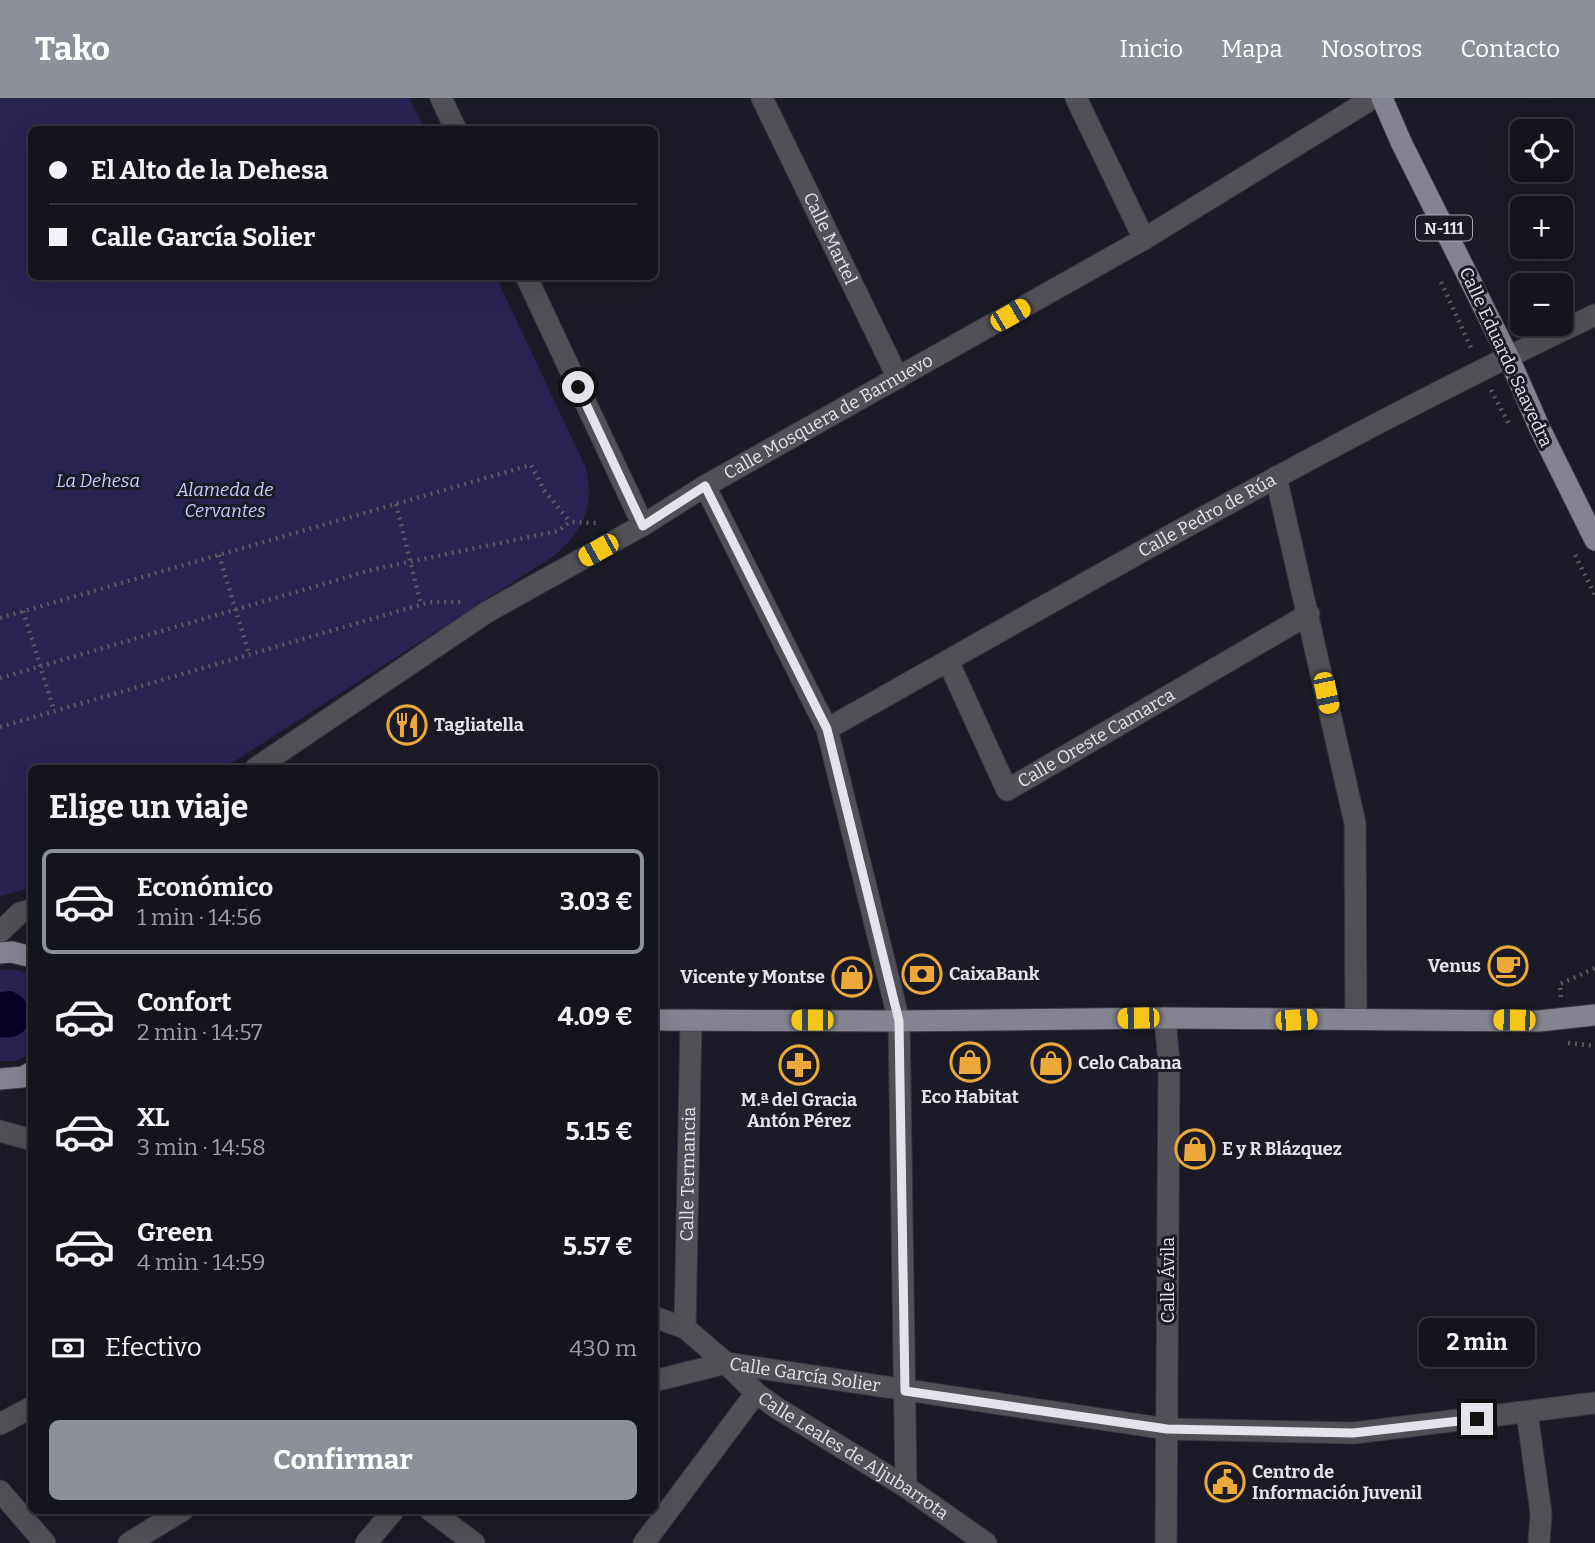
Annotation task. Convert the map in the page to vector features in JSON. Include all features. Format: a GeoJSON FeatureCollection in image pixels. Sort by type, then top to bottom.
{"type":"FeatureCollection","features":[{"type":"Feature","properties":{"kind":"main road","name":"Calle Eduardo Saavedra"},"geometry":{"type":"LineString","coordinates":[[1382,98],[1595,540]]}},
{"type":"Feature","properties":{"kind":"main road"},"geometry":{"type":"LineString","coordinates":[[0,953],[12,952],[28,956]]}},
{"type":"Feature","properties":{"kind":"main road"},"geometry":{"type":"LineString","coordinates":[[1558,1018],[1595,1003]]}},
{"type":"Feature","properties":{"kind":"main road"},"geometry":{"type":"LineString","coordinates":[[658,1020],[899,1021],[1165,1017],[1539,1021],[1595,1015]]}},
{"type":"Feature","properties":{"kind":"main road"},"geometry":{"type":"LineString","coordinates":[[1558,1018],[1595,1024]]}},
{"type":"Feature","properties":{"kind":"main road"},"geometry":{"type":"LineString","coordinates":[[0,1079],[28,1074]]}},
{"type":"Feature","properties":{"kind":"street"},"geometry":{"type":"LineString","coordinates":[[441,98],[454,126]]}},
{"type":"Feature","properties":{"kind":"street","name":"Calle Martel"},"geometry":{"type":"LineString","coordinates":[[762,98],[898,378]]}},
{"type":"Feature","properties":{"kind":"street"},"geometry":{"type":"LineString","coordinates":[[1076,98],[1144,239]]}},
{"type":"Feature","properties":{"kind":"street","name":"Calle Mosquera de Barnuevo"},"geometry":{"type":"LineString","coordinates":[[260,765],[487,612],[643,526],[705,486],[1144,239],[1373,98]]}},
{"type":"Feature","properties":{"kind":"street"},"geometry":{"type":"LineString","coordinates":[[528,280],[643,526]]}},
{"type":"Feature","properties":{"kind":"street","name":"Calle Pedro de Rúa"},"geometry":{"type":"LineString","coordinates":[[827,729],[1276,477],[1508,356],[1595,315]]}},
{"type":"Feature","properties":{"kind":"street"},"geometry":{"type":"LineString","coordinates":[[1276,477],[1354,823],[1356,1018]]}},
{"type":"Feature","properties":{"kind":"street"},"geometry":{"type":"LineString","coordinates":[[705,486],[827,729],[899,1021],[906,1487]]}},
{"type":"Feature","properties":{"kind":"street","name":"Calle Oreste Camarca"},"geometry":{"type":"LineString","coordinates":[[948,661],[1007,790],[1309,614]]}},
{"type":"Feature","properties":{"kind":"street"},"geometry":{"type":"LineString","coordinates":[[0,932],[20,913],[28,911]]}},
{"type":"Feature","properties":{"kind":"street","name":"Calle Ávila"},"geometry":{"type":"LineString","coordinates":[[1165,1017],[1169,1063],[1166,1543]]}},
{"type":"Feature","properties":{"kind":"street","name":"Calle Termancia"},"geometry":{"type":"LineString","coordinates":[[685,1328],[691,1020]]}},
{"type":"Feature","properties":{"kind":"street"},"geometry":{"type":"LineString","coordinates":[[0,1131],[28,1139]]}},
{"type":"Feature","properties":{"kind":"street","name":"Calle García Solier"},"geometry":{"type":"LineString","coordinates":[[658,1318],[685,1328],[726,1363],[1167,1429],[1353,1433],[1595,1403]]}},
{"type":"Feature","properties":{"kind":"street"},"geometry":{"type":"LineString","coordinates":[[658,1380],[726,1363]]}},
{"type":"Feature","properties":{"kind":"street","name":"Calle Leales de Aljubarrota"},"geometry":{"type":"LineString","coordinates":[[726,1363],[755,1392],[777,1408],[906,1487],[986,1543]]}},
{"type":"Feature","properties":{"kind":"street"},"geometry":{"type":"LineString","coordinates":[[644,1543],[755,1392]]}},
{"type":"Feature","properties":{"kind":"street"},"geometry":{"type":"LineString","coordinates":[[0,1424],[28,1409]]}},
{"type":"Feature","properties":{"kind":"street"},"geometry":{"type":"LineString","coordinates":[[1527,1413],[1541,1513],[1539,1543]]}},
{"type":"Feature","properties":{"kind":"street"},"geometry":{"type":"LineString","coordinates":[[0,1491],[45,1543]]}},
{"type":"Feature","properties":{"kind":"street"},"geometry":{"type":"LineString","coordinates":[[1541,1513],[1554,1543]]}},
{"type":"Feature","properties":{"kind":"street"},"geometry":{"type":"LineString","coordinates":[[129,1543],[176,1514]]}},
{"type":"Feature","properties":{"kind":"street"},"geometry":{"type":"LineString","coordinates":[[366,1543],[391,1514]]}},
{"type":"Feature","properties":{"kind":"street"},"geometry":{"type":"LineString","coordinates":[[435,1514],[474,1543]]}},
{"type":"Feature","properties":{"kind":"path"},"geometry":{"type":"LineString","coordinates":[[0,618],[531,466],[544,490],[570,522]]}},
{"type":"Feature","properties":{"kind":"path"},"geometry":{"type":"LineString","coordinates":[[396,504],[421,605]]}},
{"type":"Feature","properties":{"kind":"path"},"geometry":{"type":"LineString","coordinates":[[0,678],[410,561],[558,531],[570,522],[643,526]]}},
{"type":"Feature","properties":{"kind":"path"},"geometry":{"type":"LineString","coordinates":[[219,555],[248,654]]}},
{"type":"Feature","properties":{"kind":"path"},"geometry":{"type":"LineString","coordinates":[[0,727],[421,605],[480,601],[487,612]]}},
{"type":"Feature","properties":{"kind":"path"},"geometry":{"type":"LineString","coordinates":[[23,611],[54,710]]}},
{"type":"Feature","properties":{"kind":"green space","name":"Alameda de Cervantes"},"geometry":{"type":"Polygon","coordinates":[[[0,98],[409,98],[423,126],[28,126],[28,280],[497,280],[585,466],[589,493],[580,526],[555,555],[229,765],[28,765],[28,889],[0,896],[0,98]]]}},
{"type":"Feature","properties":{"kind":"green space"},"geometry":{"type":"Polygon","coordinates":[[[0,970],[21,971],[28,974],[28,1055],[15,1061],[0,1061],[0,970]]]}},
{"type":"Feature","properties":{"kind":"shaded area"},"geometry":{"type":"Polygon","coordinates":[[[11,991],[27,1004],[28,1024],[20,1034],[0,1037],[0,992],[11,991]]]}},
{"type":"Feature","properties":{"kind":"place","name":"Tagliatella"},"geometry":{"type":"Point","coordinates":[407,725]}},
{"type":"Feature","properties":{"kind":"place","name":"Venus"},"geometry":{"type":"Point","coordinates":[1508,966]}},
{"type":"Feature","properties":{"kind":"place","name":"CaixaBank"},"geometry":{"type":"Point","coordinates":[922,974]}},
{"type":"Feature","properties":{"kind":"place","name":"Vicente y Montse"},"geometry":{"type":"Point","coordinates":[852,977]}},
{"type":"Feature","properties":{"kind":"place","name":"Eco Habitat"},"geometry":{"type":"Point","coordinates":[970,1062]}},
{"type":"Feature","properties":{"kind":"place","name":"Celo Cabana"},"geometry":{"type":"Point","coordinates":[1051,1063]}},
{"type":"Feature","properties":{"kind":"place","name":"M.ª del Gracia Antón Pérez"},"geometry":{"type":"Point","coordinates":[799,1065]}},
{"type":"Feature","properties":{"kind":"place","name":"E y R Blázquez"},"geometry":{"type":"Point","coordinates":[1195,1149]}},
{"type":"Feature","properties":{"kind":"place","name":"Centro de Información Juvenil"},"geometry":{"type":"Point","coordinates":[1225,1482]}},
{"type":"Feature","properties":{"kind":"route"},"geometry":{"type":"LineString","coordinates":[[578,387],[643,526],[705,486],[827,729],[899,1021],[905,1391],[1167,1429],[1353,1433],[1477,1419]]}},
{"type":"Feature","properties":{"kind":"park label","name":"La Dehesa"},"geometry":{"type":"Point","coordinates":[98,481]}}]}
